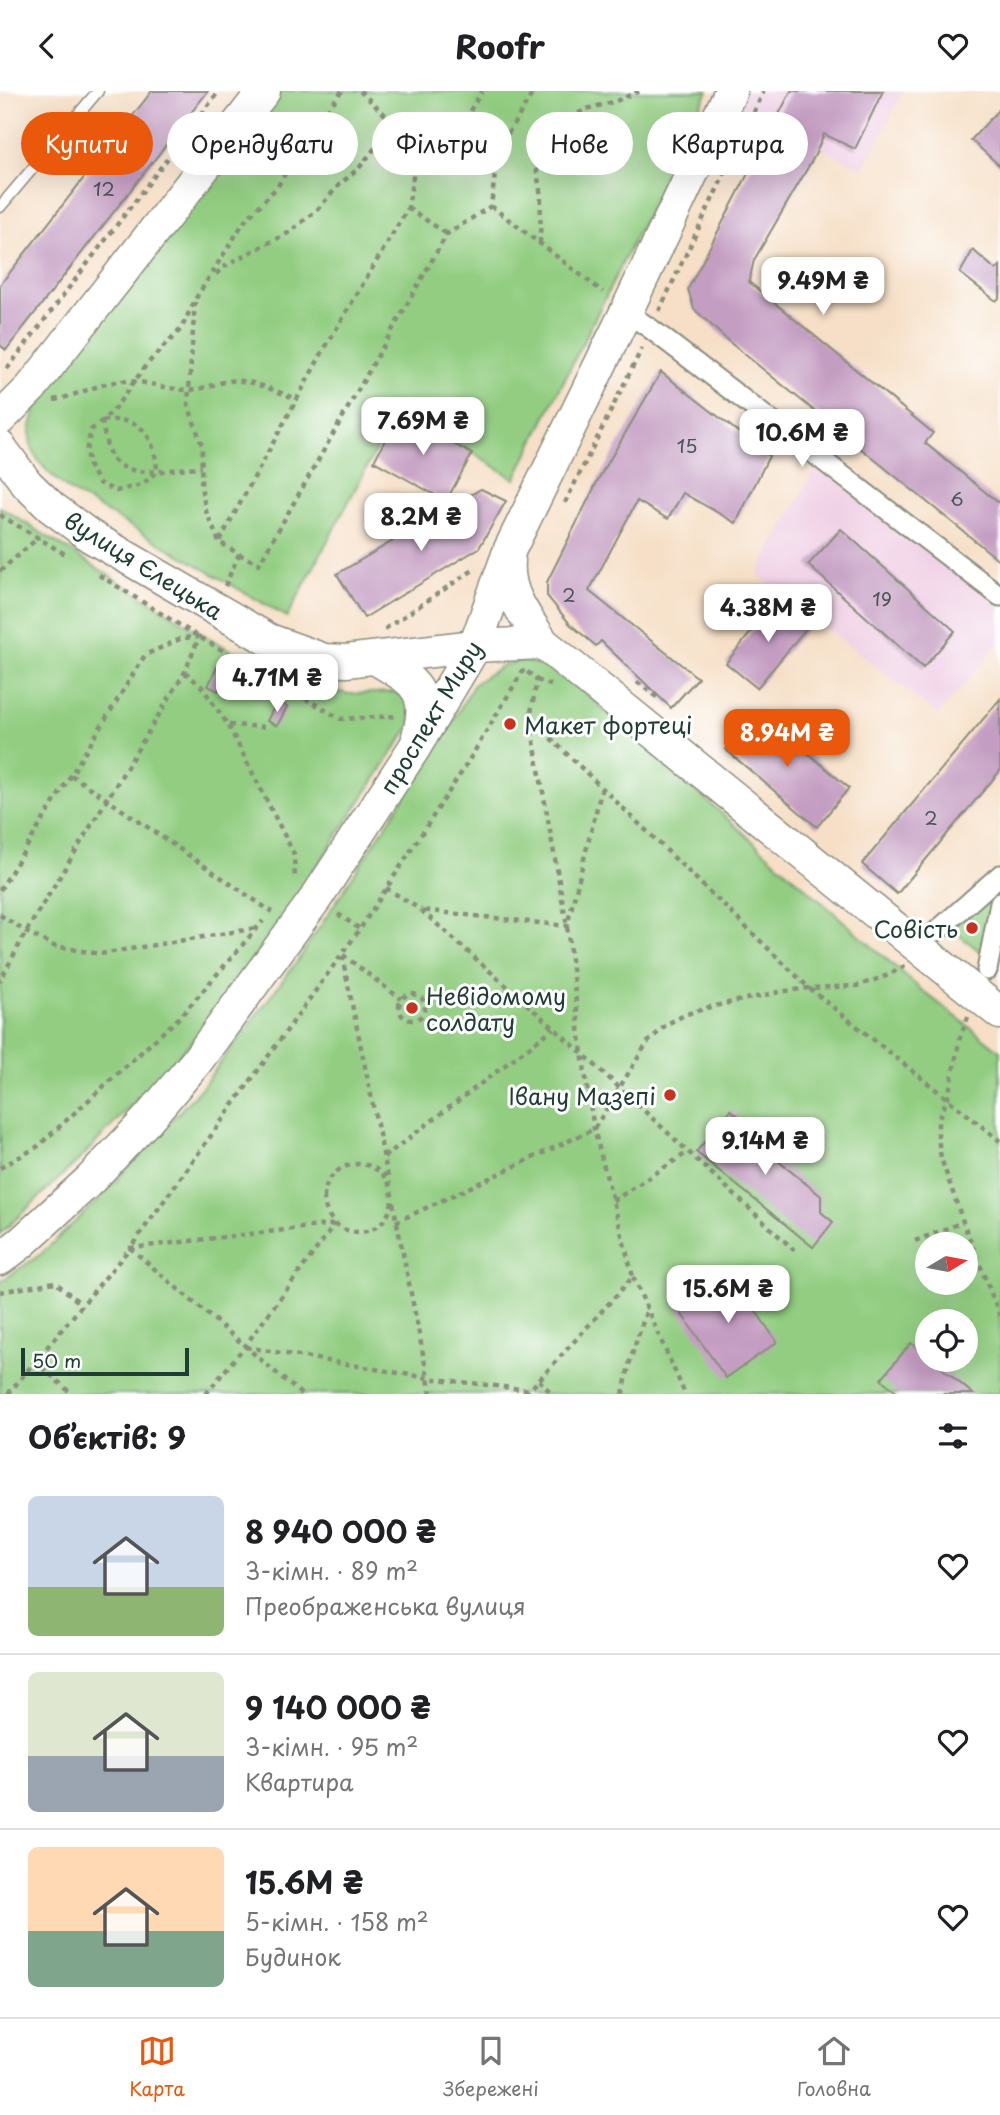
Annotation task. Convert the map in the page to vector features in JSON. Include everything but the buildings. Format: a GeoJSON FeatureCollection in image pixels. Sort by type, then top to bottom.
{"type":"FeatureCollection","features":[{"type":"Feature","properties":{"kind":"main road"},"geometry":{"type":"LineString","coordinates":[[0,419],[31,388],[264,91]]}},
{"type":"Feature","properties":{"kind":"main road","name":"проспект Миру"},"geometry":{"type":"LineString","coordinates":[[0,1259],[90,1180],[146,1121],[196,1062],[316,898],[413,750],[475,646],[510,549],[632,315],[731,91]]}},
{"type":"Feature","properties":{"kind":"main road","name":"вулиця Єлецька"},"geometry":{"type":"LineString","coordinates":[[0,447],[27,484],[51,507],[90,536],[269,640],[324,660],[346,661],[378,645],[475,646],[543,643]]}},
{"type":"Feature","properties":{"kind":"main road"},"geometry":{"type":"LineString","coordinates":[[510,549],[508,573],[514,597],[543,643],[1000,1013]]}},
{"type":"Feature","properties":{"kind":"main road"},"geometry":{"type":"LineString","coordinates":[[378,645],[413,683],[423,699],[424,716],[413,750]]}},
{"type":"Feature","properties":{"kind":"street"},"geometry":{"type":"LineString","coordinates":[[632,315],[1000,596]]}},
{"type":"Feature","properties":{"kind":"street"},"geometry":{"type":"LineString","coordinates":[[937,931],[1000,874]]}},
{"type":"Feature","properties":{"kind":"street"},"geometry":{"type":"LineString","coordinates":[[987,970],[1000,902]]}},
{"type":"Feature","properties":{"kind":"lane"},"geometry":{"type":"LineString","coordinates":[[0,207],[98,91]]}},
{"type":"Feature","properties":{"kind":"path"},"geometry":{"type":"LineString","coordinates":[[8,369],[219,91]]}},
{"type":"Feature","properties":{"kind":"path"},"geometry":{"type":"LineString","coordinates":[[157,471],[142,485],[116,491],[99,483],[89,467],[86,451],[91,430],[128,393],[147,364],[181,330],[196,298],[244,222],[278,186],[304,140],[342,91]]}},
{"type":"Feature","properties":{"kind":"path"},"geometry":{"type":"LineString","coordinates":[[360,91],[382,112]]}},
{"type":"Feature","properties":{"kind":"path"},"geometry":{"type":"LineString","coordinates":[[469,112],[482,91]]}},
{"type":"Feature","properties":{"kind":"path"},"geometry":{"type":"LineString","coordinates":[[512,128],[534,91]]}},
{"type":"Feature","properties":{"kind":"path"},"geometry":{"type":"LineString","coordinates":[[540,243],[541,195],[536,166],[542,139],[560,122],[587,109],[640,91]]}},
{"type":"Feature","properties":{"kind":"path"},"geometry":{"type":"LineString","coordinates":[[558,511],[632,315],[762,91]]}},
{"type":"Feature","properties":{"kind":"path"},"geometry":{"type":"LineString","coordinates":[[211,277],[228,264],[288,233],[317,211],[339,184],[359,168],[372,152]]}},
{"type":"Feature","properties":{"kind":"path"},"geometry":{"type":"LineString","coordinates":[[219,542],[297,399],[408,208],[413,175]]}},
{"type":"Feature","properties":{"kind":"path"},"geometry":{"type":"LineString","coordinates":[[491,206],[495,175]]}},
{"type":"Feature","properties":{"kind":"path"},"geometry":{"type":"LineString","coordinates":[[196,298],[188,390],[190,415],[202,446],[201,487],[206,511],[219,542],[259,564],[447,234],[491,206]]}},
{"type":"Feature","properties":{"kind":"path"},"geometry":{"type":"LineString","coordinates":[[491,206],[632,315]]}},
{"type":"Feature","properties":{"kind":"path"},"geometry":{"type":"LineString","coordinates":[[408,208],[447,234]]}},
{"type":"Feature","properties":{"kind":"path"},"geometry":{"type":"LineString","coordinates":[[46,401],[72,397],[107,384],[133,382],[188,390],[231,381],[253,383],[297,399]]}},
{"type":"Feature","properties":{"kind":"path"},"geometry":{"type":"LineString","coordinates":[[102,421],[113,419],[134,422],[149,435],[157,471]]}},
{"type":"Feature","properties":{"kind":"path"},"geometry":{"type":"LineString","coordinates":[[102,421],[112,457],[125,468],[141,472],[202,467]]}},
{"type":"Feature","properties":{"kind":"path"},"geometry":{"type":"LineString","coordinates":[[0,571],[39,537]]}},
{"type":"Feature","properties":{"kind":"path"},"geometry":{"type":"LineString","coordinates":[[53,539],[76,553]]}},
{"type":"Feature","properties":{"kind":"path"},"geometry":{"type":"LineString","coordinates":[[225,586],[239,554]]}},
{"type":"Feature","properties":{"kind":"path"},"geometry":{"type":"LineString","coordinates":[[378,645],[480,565]]}},
{"type":"Feature","properties":{"kind":"path"},"geometry":{"type":"LineString","coordinates":[[99,568],[202,633],[283,678],[302,681]]}},
{"type":"Feature","properties":{"kind":"path"},"geometry":{"type":"LineString","coordinates":[[213,579],[236,592]]}},
{"type":"Feature","properties":{"kind":"path"},"geometry":{"type":"LineString","coordinates":[[0,890],[145,655],[182,638],[199,637],[185,672],[26,932],[0,981]]}},
{"type":"Feature","properties":{"kind":"path"},"geometry":{"type":"LineString","coordinates":[[8,1394],[130,1248],[342,955],[463,770],[524,669],[537,680],[530,718],[567,926],[594,1129],[633,1277],[685,1394]]}},
{"type":"Feature","properties":{"kind":"path"},"geometry":{"type":"LineString","coordinates":[[185,672],[202,687],[228,725],[294,854],[295,880]]}},
{"type":"Feature","properties":{"kind":"path"},"geometry":{"type":"LineString","coordinates":[[530,718],[809,988],[1000,1141]]}},
{"type":"Feature","properties":{"kind":"path"},"geometry":{"type":"LineString","coordinates":[[228,725],[268,727]]}},
{"type":"Feature","properties":{"kind":"path"},"geometry":{"type":"LineString","coordinates":[[0,1168],[37,1147],[181,1016],[272,912],[71,775]]}},
{"type":"Feature","properties":{"kind":"path"},"geometry":{"type":"LineString","coordinates":[[567,926],[602,788]]}},
{"type":"Feature","properties":{"kind":"path"},"geometry":{"type":"LineString","coordinates":[[386,888],[421,910],[554,1028],[794,1250]]}},
{"type":"Feature","properties":{"kind":"path"},"geometry":{"type":"LineString","coordinates":[[421,910],[567,926]]}},
{"type":"Feature","properties":{"kind":"path"},"geometry":{"type":"LineString","coordinates":[[338,914],[360,929]]}},
{"type":"Feature","properties":{"kind":"path"},"geometry":{"type":"LineString","coordinates":[[0,915],[54,946],[100,954],[257,928]]}},
{"type":"Feature","properties":{"kind":"path"},"geometry":{"type":"LineString","coordinates":[[342,955],[401,999]]}},
{"type":"Feature","properties":{"kind":"path"},"geometry":{"type":"LineString","coordinates":[[342,955],[431,1394]]}},
{"type":"Feature","properties":{"kind":"path"},"geometry":{"type":"LineString","coordinates":[[396,1222],[594,1129],[621,1089],[647,1042],[667,1024],[710,1007],[809,988],[857,986],[886,977],[908,964]]}},
{"type":"Feature","properties":{"kind":"path"},"geometry":{"type":"LineString","coordinates":[[411,994],[421,997],[425,1007],[422,1016],[414,1020],[404,1018],[398,1009],[401,999],[411,994]]}},
{"type":"Feature","properties":{"kind":"path"},"geometry":{"type":"LineString","coordinates":[[969,1014],[960,1037],[948,1097],[938,1120],[937,1138],[963,1222],[1000,1316]]}},
{"type":"Feature","properties":{"kind":"path"},"geometry":{"type":"LineString","coordinates":[[384,1157],[554,1028]]}},
{"type":"Feature","properties":{"kind":"path"},"geometry":{"type":"LineString","coordinates":[[613,1201],[688,1152]]}},
{"type":"Feature","properties":{"kind":"path"},"geometry":{"type":"LineString","coordinates":[[390,1187],[385,1177],[377,1170],[355,1164],[335,1173],[324,1193],[328,1215],[345,1230],[356,1232],[367,1231],[385,1219],[392,1198]]}},
{"type":"Feature","properties":{"kind":"path"},"geometry":{"type":"LineString","coordinates":[[938,1232],[963,1222]]}},
{"type":"Feature","properties":{"kind":"path"},"geometry":{"type":"LineString","coordinates":[[130,1248],[336,1224]]}},
{"type":"Feature","properties":{"kind":"path"},"geometry":{"type":"LineString","coordinates":[[206,1394],[336,1224]]}},
{"type":"Feature","properties":{"kind":"path"},"geometry":{"type":"LineString","coordinates":[[130,1248],[301,1394]]}},
{"type":"Feature","properties":{"kind":"path"},"geometry":{"type":"LineString","coordinates":[[245,1346],[428,1378],[528,1392],[633,1277]]}},
{"type":"Feature","properties":{"kind":"path"},"geometry":{"type":"LineString","coordinates":[[0,1292],[55,1282],[81,1304]]}},
{"type":"Feature","properties":{"kind":"path"},"geometry":{"type":"LineString","coordinates":[[623,1394],[630,1361],[647,1308]]}},
{"type":"Feature","properties":{"kind":"path"},"geometry":{"type":"LineString","coordinates":[[35,1361],[72,1394]]}},
{"type":"Feature","properties":{"kind":"path"},"geometry":{"type":"LineString","coordinates":[[539,1380],[552,1394]]}},
{"type":"Feature","properties":{"kind":"shaded area"},"geometry":{"type":"Polygon","coordinates":[[[745,91],[903,91],[864,169],[808,143],[808,112],[742,112],[736,109],[745,91]]]}},
{"type":"Feature","properties":{"kind":"shaded area"},"geometry":{"type":"Polygon","coordinates":[[[817,466],[1000,606],[1000,642],[938,715],[757,574],[817,466]]]}},
{"type":"Feature","properties":{"kind":"green space"},"geometry":{"type":"Polygon","coordinates":[[[280,91],[708,91],[698,112],[647,112],[647,175],[666,175],[515,479],[399,407],[287,617],[70,491],[37,459],[30,442],[31,425],[38,400],[214,175],[358,175],[358,112],[264,112],[280,91]]]}},
{"type":"Feature","properties":{"kind":"green space"},"geometry":{"type":"Polygon","coordinates":[[[0,507],[201,633],[282,680],[349,694],[393,692],[402,695],[411,704],[411,725],[269,938],[195,1038],[84,1155],[0,1234],[0,507]]]}},
{"type":"Feature","properties":{"kind":"green space"},"geometry":{"type":"Polygon","coordinates":[[[521,661],[543,666],[576,685],[918,987],[1000,1051],[1000,1394],[0,1394],[0,1282],[41,1254],[101,1197],[202,1087],[298,960],[447,732],[474,684],[503,665],[521,661]]]}},
{"type":"Feature","properties":{"kind":"green space"},"geometry":{"type":"Polygon","coordinates":[[[995,890],[981,952],[951,929],[995,890]]]}},
{"type":"Feature","properties":{"kind":"place","name":"Макет фортеці"},"geometry":{"type":"Point","coordinates":[510,724]}},
{"type":"Feature","properties":{"kind":"place","name":"Совість"},"geometry":{"type":"Point","coordinates":[972,928]}},
{"type":"Feature","properties":{"kind":"place","name":"Невідомому солдату"},"geometry":{"type":"Point","coordinates":[412,1008]}},
{"type":"Feature","properties":{"kind":"place","name":"Івану Мазепі"},"geometry":{"type":"Point","coordinates":[670,1095]}}]}
